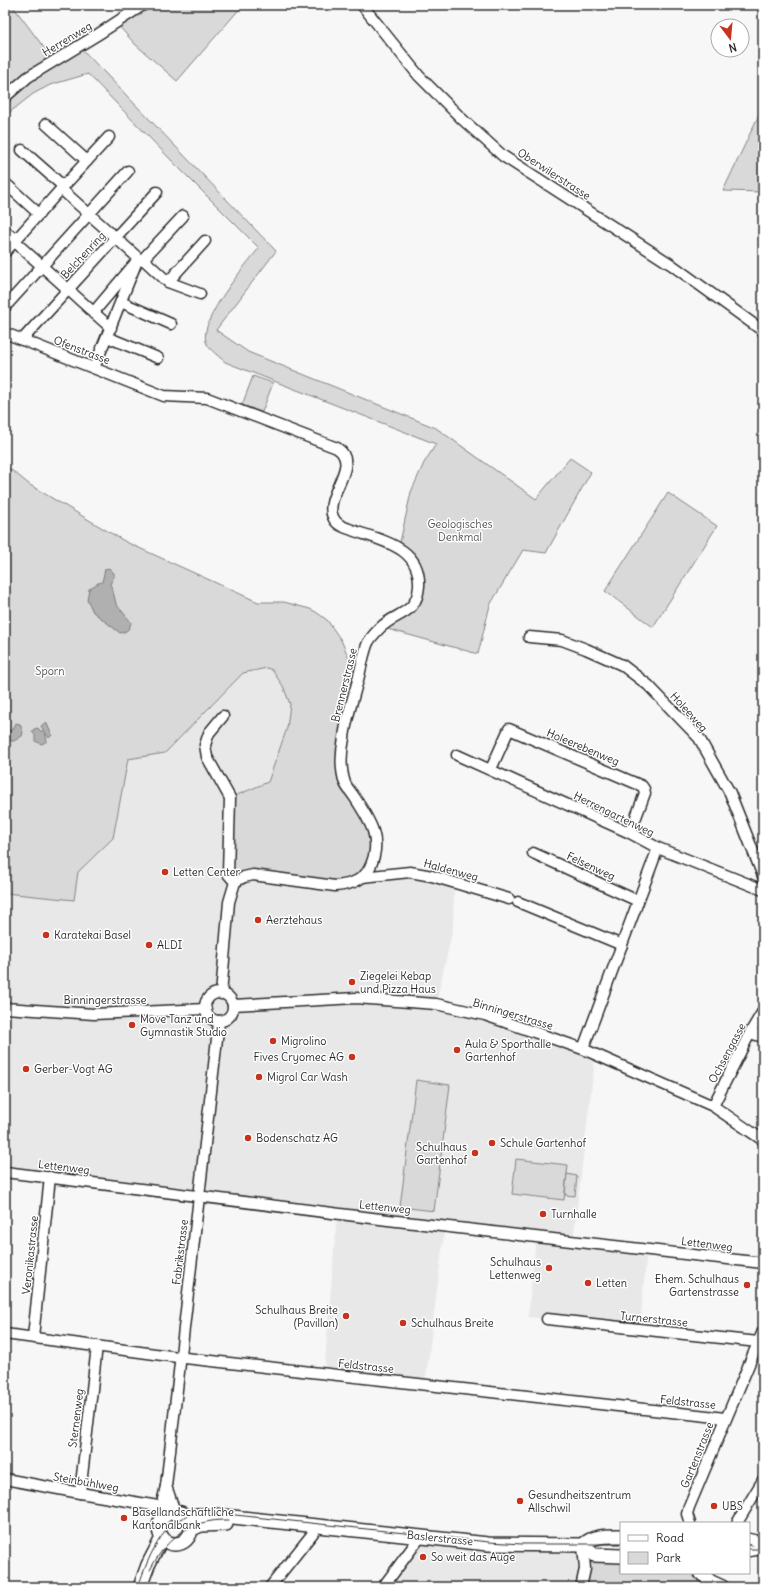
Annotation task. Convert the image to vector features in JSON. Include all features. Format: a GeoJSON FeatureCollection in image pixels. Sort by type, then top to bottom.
{"type":"FeatureCollection","features":[{"type":"Feature","properties":{"kind":"main road"},"geometry":{"type":"LineString","coordinates":[[168,1511],[183,1514],[190,1523],[191,1533],[187,1540],[179,1544],[166,1541],[159,1529],[159,1523],[168,1511]]}},
{"type":"Feature","properties":{"kind":"main road","name":"Baslerstrasse"},"geometry":{"type":"LineString","coordinates":[[190,1523],[197,1515],[214,1515],[488,1544],[583,1546],[594,1555],[620,1556]]}},
{"type":"Feature","properties":{"kind":"main road","name":"Baslerstrasse"},"geometry":{"type":"LineString","coordinates":[[583,1546],[589,1539],[620,1536]]}},
{"type":"Feature","properties":{"kind":"main road"},"geometry":{"type":"LineString","coordinates":[[141,1585],[166,1541]]}},
{"type":"Feature","properties":{"kind":"main road"},"geometry":{"type":"LineString","coordinates":[[702,1574],[711,1582],[722,1587]]}},
{"type":"Feature","properties":{"kind":"main road"},"geometry":{"type":"LineString","coordinates":[[717,1574],[722,1587]]}},
{"type":"Feature","properties":{"kind":"street","name":"Herrenweg"},"geometry":{"type":"LineString","coordinates":[[5,97],[28,77],[97,35],[142,5]]}},
{"type":"Feature","properties":{"kind":"street","name":"Oberwilerstrasse"},"geometry":{"type":"LineString","coordinates":[[362,5],[419,76],[462,119],[503,156],[672,265],[763,331]]}},
{"type":"Feature","properties":{"kind":"street"},"geometry":{"type":"LineString","coordinates":[[46,124],[87,161]]}},
{"type":"Feature","properties":{"kind":"street"},"geometry":{"type":"LineString","coordinates":[[5,252],[109,137]]}},
{"type":"Feature","properties":{"kind":"street","name":"Belchenring"},"geometry":{"type":"LineString","coordinates":[[22,150],[140,260],[168,282],[200,294]]}},
{"type":"Feature","properties":{"kind":"street","name":"Belchenring"},"geometry":{"type":"LineString","coordinates":[[5,306],[128,171]]}},
{"type":"Feature","properties":{"kind":"street"},"geometry":{"type":"LineString","coordinates":[[5,183],[39,214]]}},
{"type":"Feature","properties":{"kind":"street","name":"Belchenring"},"geometry":{"type":"LineString","coordinates":[[22,340],[156,192]]}},
{"type":"Feature","properties":{"kind":"street"},"geometry":{"type":"LineString","coordinates":[[93,313],[140,260],[183,216]]}},
{"type":"Feature","properties":{"kind":"street","name":"Belchenring"},"geometry":{"type":"LineString","coordinates":[[5,230],[41,266],[93,313],[109,332],[158,358]]}},
{"type":"Feature","properties":{"kind":"street"},"geometry":{"type":"LineString","coordinates":[[168,282],[205,241]]}},
{"type":"Feature","properties":{"kind":"street"},"geometry":{"type":"LineString","coordinates":[[94,368],[140,260]]}},
{"type":"Feature","properties":{"kind":"street"},"geometry":{"type":"LineString","coordinates":[[121,302],[171,324]]}},
{"type":"Feature","properties":{"kind":"street","name":"Ofenstrasse"},"geometry":{"type":"LineString","coordinates":[[5,333],[149,391]]}},
{"type":"Feature","properties":{"kind":"street","name":"Brennerstrasse"},"geometry":{"type":"LineString","coordinates":[[149,391],[164,396],[207,398],[337,448],[344,456],[346,466],[332,502],[333,518],[342,526],[399,547],[412,558],[418,572],[419,587],[416,601],[407,611],[380,627],[367,643],[344,736],[341,756],[346,784],[366,815],[375,835],[377,849],[368,872],[362,878]]}},
{"type":"Feature","properties":{"kind":"street","name":"Holeeweg"},"geometry":{"type":"LineString","coordinates":[[529,637],[562,640],[586,648],[622,665],[648,685],[698,738],[730,793],[763,876]]}},
{"type":"Feature","properties":{"kind":"street"},"geometry":{"type":"LineString","coordinates":[[223,716],[209,733],[205,745],[207,757],[230,798],[228,874],[235,882]]}},
{"type":"Feature","properties":{"kind":"street","name":"Holeerebenweg"},"geometry":{"type":"LineString","coordinates":[[491,769],[509,729],[642,786],[645,793],[630,833]]}},
{"type":"Feature","properties":{"kind":"street","name":"Herrengartenweg"},"geometry":{"type":"LineString","coordinates":[[457,755],[491,769],[630,833],[658,848],[763,890]]}},
{"type":"Feature","properties":{"kind":"street"},"geometry":{"type":"LineString","coordinates":[[583,1049],[658,848]]}},
{"type":"Feature","properties":{"kind":"street","name":"Felsenweg"},"geometry":{"type":"LineString","coordinates":[[533,852],[638,901]]}},
{"type":"Feature","properties":{"kind":"street","name":"Haldenweg"},"geometry":{"type":"LineString","coordinates":[[362,878],[410,872],[432,876],[513,901],[622,945]]}},
{"type":"Feature","properties":{"kind":"street"},"geometry":{"type":"LineString","coordinates":[[221,994],[229,902],[235,882],[244,877],[253,875],[335,886],[348,885],[362,878]]}},
{"type":"Feature","properties":{"kind":"street"},"geometry":{"type":"LineString","coordinates":[[217,994],[221,994],[229,998],[233,1006],[231,1015],[228,1018],[219,1021],[212,1019],[206,1013],[206,1005],[210,998],[217,994]]}},
{"type":"Feature","properties":{"kind":"street","name":"Binningerstrasse"},"geometry":{"type":"LineString","coordinates":[[233,1006],[356,998],[436,1004],[485,1015],[583,1049],[713,1106],[763,1140]]}},
{"type":"Feature","properties":{"kind":"street","name":"Binningerstrasse"},"geometry":{"type":"LineString","coordinates":[[5,1008],[94,1014],[206,1009]]}},
{"type":"Feature","properties":{"kind":"street","name":"Ochsengasse"},"geometry":{"type":"LineString","coordinates":[[713,1106],[750,1033],[763,1011]]}},
{"type":"Feature","properties":{"kind":"street","name":"Fabrikstrasse"},"geometry":{"type":"LineString","coordinates":[[168,1511],[166,1486],[219,1021]]}},
{"type":"Feature","properties":{"kind":"street"},"geometry":{"type":"LineString","coordinates":[[750,1033],[763,1037]]}},
{"type":"Feature","properties":{"kind":"street","name":"Lettenweg"},"geometry":{"type":"LineString","coordinates":[[5,1172],[199,1197],[763,1263]]}},
{"type":"Feature","properties":{"kind":"street","name":"Veronikastrasse"},"geometry":{"type":"LineString","coordinates":[[33,1337],[50,1177]]}},
{"type":"Feature","properties":{"kind":"street","name":"Turnerstrasse"},"geometry":{"type":"LineString","coordinates":[[547,1319],[758,1342]]}},
{"type":"Feature","properties":{"kind":"street","name":"Gartenstrasse"},"geometry":{"type":"LineString","coordinates":[[690,1522],[687,1514],[688,1507],[763,1331]]}},
{"type":"Feature","properties":{"kind":"street","name":"Feldstrasse"},"geometry":{"type":"LineString","coordinates":[[5,1334],[180,1357],[725,1418]]}},
{"type":"Feature","properties":{"kind":"street","name":"Sternenweg"},"geometry":{"type":"LineString","coordinates":[[80,1493],[97,1346]]}},
{"type":"Feature","properties":{"kind":"street","name":"Steinbühlweg"},"geometry":{"type":"LineString","coordinates":[[5,1479],[168,1511]]}},
{"type":"Feature","properties":{"kind":"street"},"geometry":{"type":"LineString","coordinates":[[738,1522],[763,1480]]}},
{"type":"Feature","properties":{"kind":"street"},"geometry":{"type":"LineString","coordinates":[[270,1587],[313,1533],[315,1527],[298,1524]]}},
{"type":"Feature","properties":{"kind":"street"},"geometry":{"type":"LineString","coordinates":[[383,1587],[421,1536]]}},
{"type":"Feature","properties":{"kind":"street"},"geometry":{"type":"LineString","coordinates":[[750,1539],[763,1542]]}},
{"type":"Feature","properties":{"kind":"street"},"geometry":{"type":"LineString","coordinates":[[581,1587],[585,1569],[583,1546]]}},
{"type":"Feature","properties":{"kind":"street"},"geometry":{"type":"LineString","coordinates":[[750,1551],[763,1549]]}},
{"type":"Feature","properties":{"kind":"shaded area"},"geometry":{"type":"Polygon","coordinates":[[[109,568],[114,573],[114,577],[110,584],[116,604],[131,622],[130,627],[127,630],[120,633],[93,612],[87,599],[89,589],[102,582],[105,569],[109,568]]]}},
{"type":"Feature","properties":{"kind":"shaded area"},"geometry":{"type":"Polygon","coordinates":[[[267,668],[272,670],[283,686],[290,704],[287,728],[268,782],[230,798],[253,875],[362,877],[410,872],[454,883],[453,928],[436,1004],[466,1012],[595,1058],[573,1241],[647,1249],[640,1329],[528,1317],[536,1237],[445,1226],[425,1385],[324,1373],[337,1214],[5,1172],[5,893],[74,900],[78,872],[113,838],[128,759],[165,753],[243,673],[267,668]]]}},
{"type":"Feature","properties":{"kind":"shaded area"},"geometry":{"type":"Polygon","coordinates":[[[46,722],[52,735],[49,738],[45,732],[47,741],[42,744],[35,741],[35,735],[32,732],[34,729],[38,728],[40,731],[44,731],[41,726],[46,722]]]}},
{"type":"Feature","properties":{"kind":"shaded area"},"geometry":{"type":"Polygon","coordinates":[[[16,723],[20,724],[23,732],[22,736],[14,741],[10,741],[9,730],[13,730],[16,723]]]}},
{"type":"Feature","properties":{"kind":"shaded area"},"geometry":{"type":"Polygon","coordinates":[[[419,1538],[583,1545],[581,1587],[383,1587],[419,1538]]]}},
{"type":"Feature","properties":{"kind":"green space","name":"Geologisches Denkmal"},"geometry":{"type":"Polygon","coordinates":[[[5,5],[12,5],[54,61],[79,46],[276,251],[216,330],[248,352],[436,428],[536,499],[570,458],[591,472],[546,553],[523,550],[490,605],[478,654],[380,627],[416,601],[418,572],[399,547],[411,492],[424,463],[436,444],[225,362],[207,345],[206,332],[209,320],[234,280],[259,248],[88,74],[50,85],[33,94],[5,116],[5,5]]]}},
{"type":"Feature","properties":{"kind":"green space"},"geometry":{"type":"Polygon","coordinates":[[[124,5],[243,5],[177,81],[135,44],[116,23],[130,13],[124,5]]]}},
{"type":"Feature","properties":{"kind":"green space"},"geometry":{"type":"Polygon","coordinates":[[[763,106],[763,192],[723,191],[763,106]]]}},
{"type":"Feature","properties":{"kind":"green space"},"geometry":{"type":"Polygon","coordinates":[[[253,376],[273,383],[262,412],[242,405],[253,376]]]}},
{"type":"Feature","properties":{"kind":"green space","name":"Sporn"},"geometry":{"type":"Polygon","coordinates":[[[5,466],[30,485],[126,542],[258,602],[284,602],[310,609],[327,620],[341,640],[348,656],[361,671],[342,767],[365,815],[374,859],[348,885],[253,875],[235,882],[228,874],[230,798],[268,782],[287,728],[290,704],[283,686],[272,670],[267,668],[243,673],[165,753],[128,759],[113,838],[78,872],[74,900],[5,893],[5,466]]]}},
{"type":"Feature","properties":{"kind":"green space"},"geometry":{"type":"Polygon","coordinates":[[[668,493],[717,526],[653,627],[605,591],[668,493]]]}},
{"type":"Feature","properties":{"kind":"green space"},"geometry":{"type":"Polygon","coordinates":[[[416,1080],[450,1085],[434,1211],[400,1207],[416,1080]]]}},
{"type":"Feature","properties":{"kind":"green space"},"geometry":{"type":"Polygon","coordinates":[[[516,1159],[568,1165],[564,1200],[512,1194],[516,1159]]]}},
{"type":"Feature","properties":{"kind":"green space"},"geometry":{"type":"Polygon","coordinates":[[[567,1174],[577,1176],[575,1196],[565,1195],[567,1174]]]}},
{"type":"Feature","properties":{"kind":"green space"},"geometry":{"type":"Polygon","coordinates":[[[599,1555],[620,1556],[620,1574],[702,1574],[722,1587],[581,1587],[585,1569],[599,1555]]]}},
{"type":"Feature","properties":{"kind":"tram line"},"geometry":{"type":"LineString","coordinates":[[138,1587],[154,1548],[170,1527],[180,1519],[192,1514],[207,1512],[489,1542],[522,1544],[620,1544]]}},
{"type":"Feature","properties":{"kind":"tram line"},"geometry":{"type":"LineString","coordinates":[[150,1570],[164,1548],[181,1532],[203,1523],[229,1520]]}},
{"type":"Feature","properties":{"kind":"tram line"},"geometry":{"type":"LineString","coordinates":[[750,1549],[763,1549]]}},
{"type":"Feature","properties":{"kind":"place","name":"Letten Center"},"geometry":{"type":"Point","coordinates":[165,872]}},
{"type":"Feature","properties":{"kind":"place","name":"Aerztehaus"},"geometry":{"type":"Point","coordinates":[258,920]}},
{"type":"Feature","properties":{"kind":"place","name":"Karatekai Basel"},"geometry":{"type":"Point","coordinates":[46,935]}},
{"type":"Feature","properties":{"kind":"place","name":"ALDI"},"geometry":{"type":"Point","coordinates":[149,945]}},
{"type":"Feature","properties":{"kind":"place","name":"Ziegelei Kebap und Pizza Haus"},"geometry":{"type":"Point","coordinates":[352,982]}},
{"type":"Feature","properties":{"kind":"place","name":"Move Tanz und Gymnastik Studio"},"geometry":{"type":"Point","coordinates":[132,1025]}},
{"type":"Feature","properties":{"kind":"place","name":"Migrolino"},"geometry":{"type":"Point","coordinates":[273,1041]}},
{"type":"Feature","properties":{"kind":"place","name":"Aula & Sporthalle Gartenhof"},"geometry":{"type":"Point","coordinates":[457,1050]}},
{"type":"Feature","properties":{"kind":"place","name":"Fives Cryomec AG"},"geometry":{"type":"Point","coordinates":[352,1057]}},
{"type":"Feature","properties":{"kind":"place","name":"Gerber-Vogt AG"},"geometry":{"type":"Point","coordinates":[26,1069]}},
{"type":"Feature","properties":{"kind":"place","name":"Migrol Car Wash"},"geometry":{"type":"Point","coordinates":[259,1077]}},
{"type":"Feature","properties":{"kind":"place","name":"Bodenschatz AG"},"geometry":{"type":"Point","coordinates":[248,1138]}},
{"type":"Feature","properties":{"kind":"place","name":"Schule Gartenhof"},"geometry":{"type":"Point","coordinates":[492,1143]}},
{"type":"Feature","properties":{"kind":"place","name":"Schulhaus Gartenhof"},"geometry":{"type":"Point","coordinates":[475,1153]}},
{"type":"Feature","properties":{"kind":"place","name":"Turnhalle"},"geometry":{"type":"Point","coordinates":[543,1214]}},
{"type":"Feature","properties":{"kind":"place","name":"Schulhaus Lettenweg"},"geometry":{"type":"Point","coordinates":[549,1268]}},
{"type":"Feature","properties":{"kind":"place","name":"Letten"},"geometry":{"type":"Point","coordinates":[588,1283]}},
{"type":"Feature","properties":{"kind":"place","name":"Ehem. Schulhaus Gartenstrasse"},"geometry":{"type":"Point","coordinates":[747,1285]}},
{"type":"Feature","properties":{"kind":"place","name":"Schulhaus Breite (Pavillon)"},"geometry":{"type":"Point","coordinates":[346,1316]}},
{"type":"Feature","properties":{"kind":"place","name":"Schulhaus Breite"},"geometry":{"type":"Point","coordinates":[403,1323]}},
{"type":"Feature","properties":{"kind":"place","name":"Gesundheitszentrum Allschwil"},"geometry":{"type":"Point","coordinates":[520,1501]}},
{"type":"Feature","properties":{"kind":"place","name":"UBS"},"geometry":{"type":"Point","coordinates":[714,1506]}},
{"type":"Feature","properties":{"kind":"place","name":"Basellandschaftliche Kantonalbank"},"geometry":{"type":"Point","coordinates":[124,1518]}},
{"type":"Feature","properties":{"kind":"place","name":"So weit das Auge"},"geometry":{"type":"Point","coordinates":[423,1557]}}]}
